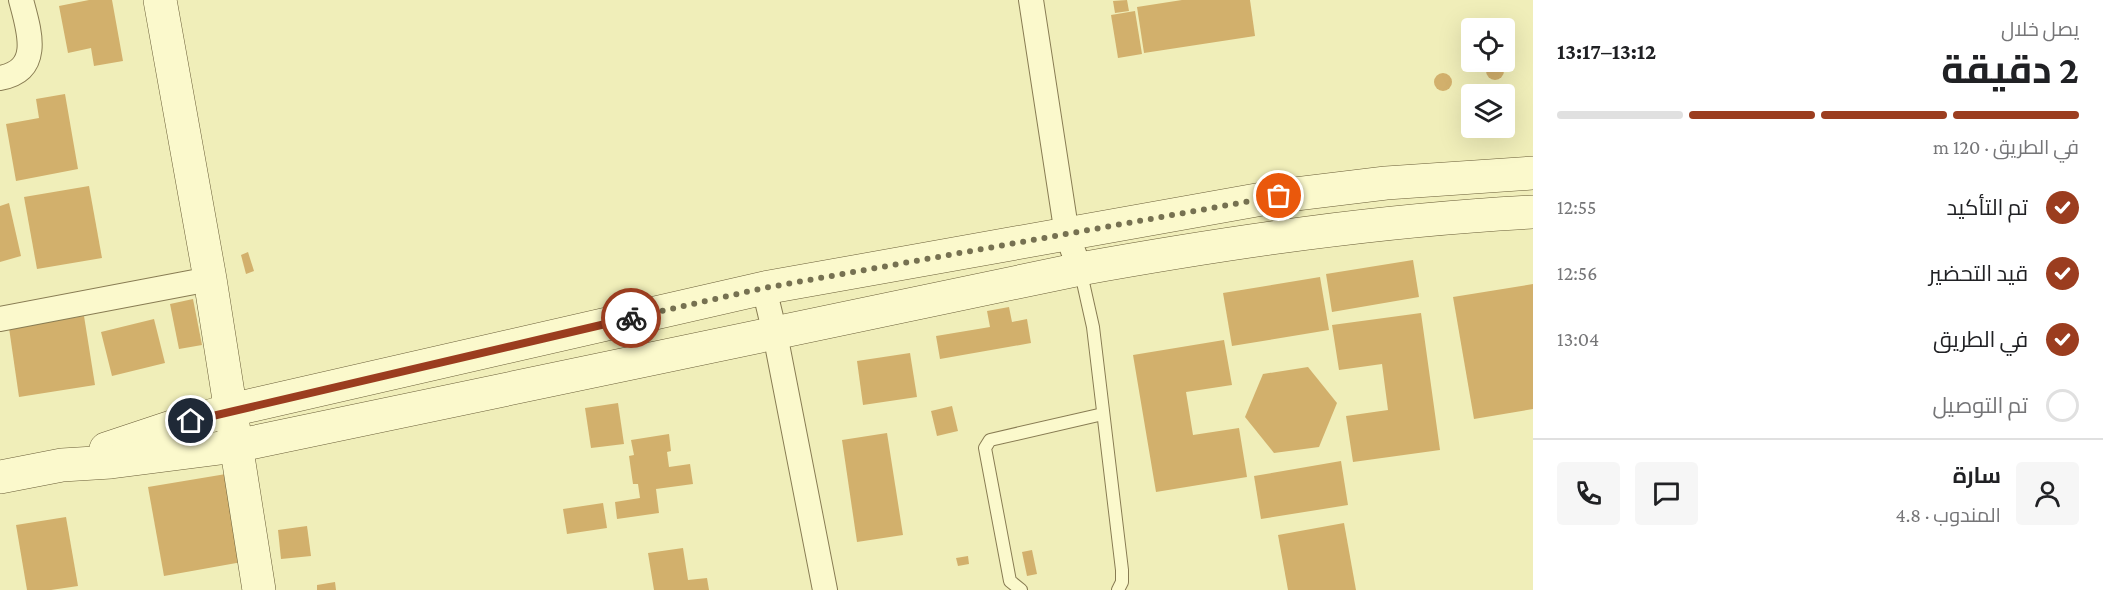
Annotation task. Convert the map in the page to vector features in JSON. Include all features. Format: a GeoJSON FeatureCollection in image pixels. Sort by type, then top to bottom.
{"type":"FeatureCollection","features":[{"type":"Feature","properties":{"kind":"street"},"geometry":{"type":"LineString","coordinates":[[0,78],[13,75],[28,58],[31,37],[21,0]]}},
{"type":"Feature","properties":{"kind":"street"},"geometry":{"type":"LineString","coordinates":[[160,0],[210,279],[259,590]]}},
{"type":"Feature","properties":{"kind":"street"},"geometry":{"type":"LineString","coordinates":[[1031,0],[1067,235],[1080,269]]}},
{"type":"Feature","properties":{"kind":"street"},"geometry":{"type":"LineString","coordinates":[[62,465],[139,437],[231,410],[764,288],[1279,196],[1386,183],[1533,173]]}},
{"type":"Feature","properties":{"kind":"street"},"geometry":{"type":"LineString","coordinates":[[0,477],[62,465],[111,462],[236,446],[1080,269],[1194,249],[1375,224],[1533,212]]}},
{"type":"Feature","properties":{"kind":"street"},"geometry":{"type":"LineString","coordinates":[[0,319],[210,279]]}},
{"type":"Feature","properties":{"kind":"street"},"geometry":{"type":"LineString","coordinates":[[764,288],[825,590]]}},
{"type":"Feature","properties":{"kind":"lane"},"geometry":{"type":"LineString","coordinates":[[1080,269],[1093,327],[1122,570],[1122,582],[1118,590]]}},
{"type":"Feature","properties":{"kind":"lane"},"geometry":{"type":"LineString","coordinates":[[1021,590],[1010,581],[985,447],[990,440],[1103,414]]}},
{"type":"Feature","properties":{"kind":"building"},"geometry":{"type":"Polygon","coordinates":[[[89,0],[112,0],[123,61],[94,66],[91,48],[68,53],[59,6],[89,0]]]}},
{"type":"Feature","properties":{"kind":"building"},"geometry":{"type":"Polygon","coordinates":[[[1127,0],[1129,11],[1115,13],[1113,1],[1127,0]]]}},
{"type":"Feature","properties":{"kind":"building"},"geometry":{"type":"Polygon","coordinates":[[[1182,0],[1250,0],[1255,36],[1144,53],[1137,7],[1182,0]]]}},
{"type":"Feature","properties":{"kind":"building"},"geometry":{"type":"Polygon","coordinates":[[[1135,11],[1142,54],[1118,58],[1111,15],[1135,11]]]}},
{"type":"Feature","properties":{"kind":"building"},"geometry":{"type":"Polygon","coordinates":[[[1486,72],[1504,72],[1499,79],[1495,80],[1486,72]]]}},
{"type":"Feature","properties":{"kind":"building"},"geometry":{"type":"Polygon","coordinates":[[[1439,73],[1447,73],[1452,78],[1450,89],[1439,91],[1434,86],[1434,78],[1439,73]]]}},
{"type":"Feature","properties":{"kind":"building"},"geometry":{"type":"Polygon","coordinates":[[[65,94],[78,169],[16,181],[6,124],[39,118],[36,99],[65,94]]]}},
{"type":"Feature","properties":{"kind":"building"},"geometry":{"type":"Polygon","coordinates":[[[89,186],[102,258],[37,269],[24,197],[89,186]]]}},
{"type":"Feature","properties":{"kind":"building"},"geometry":{"type":"Polygon","coordinates":[[[9,203],[21,256],[0,262],[0,206],[9,203]]]}},
{"type":"Feature","properties":{"kind":"building"},"geometry":{"type":"Polygon","coordinates":[[[248,252],[254,271],[246,274],[241,255],[248,252]]]}},
{"type":"Feature","properties":{"kind":"building"},"geometry":{"type":"Polygon","coordinates":[[[1413,260],[1419,297],[1332,312],[1326,274],[1413,260]]]}},
{"type":"Feature","properties":{"kind":"building"},"geometry":{"type":"Polygon","coordinates":[[[1320,277],[1329,330],[1232,346],[1223,293],[1320,277]]]}},
{"type":"Feature","properties":{"kind":"building"},"geometry":{"type":"Polygon","coordinates":[[[1533,284],[1533,409],[1474,419],[1453,297],[1533,284]]]}},
{"type":"Feature","properties":{"kind":"building"},"geometry":{"type":"Polygon","coordinates":[[[193,299],[202,345],[179,349],[170,304],[193,299]]]}},
{"type":"Feature","properties":{"kind":"building"},"geometry":{"type":"Polygon","coordinates":[[[1009,307],[1012,322],[1027,319],[1031,343],[940,359],[936,336],[990,327],[987,311],[1009,307]]]}},
{"type":"Feature","properties":{"kind":"building"},"geometry":{"type":"Polygon","coordinates":[[[1421,313],[1440,450],[1353,462],[1346,416],[1388,410],[1382,364],[1339,370],[1332,325],[1421,313]]]}},
{"type":"Feature","properties":{"kind":"building"},"geometry":{"type":"Polygon","coordinates":[[[84,316],[95,385],[19,397],[9,328],[84,316]]]}},
{"type":"Feature","properties":{"kind":"building"},"geometry":{"type":"Polygon","coordinates":[[[154,319],[165,363],[112,376],[101,332],[154,319]]]}},
{"type":"Feature","properties":{"kind":"building"},"geometry":{"type":"Polygon","coordinates":[[[1224,340],[1232,385],[1186,392],[1193,435],[1239,428],[1247,477],[1156,492],[1133,355],[1224,340]]]}},
{"type":"Feature","properties":{"kind":"building"},"geometry":{"type":"Polygon","coordinates":[[[910,353],[917,397],[863,405],[857,361],[910,353]]]}},
{"type":"Feature","properties":{"kind":"building"},"geometry":{"type":"Polygon","coordinates":[[[1308,367],[1337,403],[1319,447],[1274,453],[1245,417],[1263,374],[1308,367]]]}},
{"type":"Feature","properties":{"kind":"building"},"geometry":{"type":"Polygon","coordinates":[[[618,403],[624,444],[591,448],[585,408],[618,403]]]}},
{"type":"Feature","properties":{"kind":"building"},"geometry":{"type":"Polygon","coordinates":[[[952,406],[958,431],[937,436],[931,411],[952,406]]]}},
{"type":"Feature","properties":{"kind":"building"},"geometry":{"type":"Polygon","coordinates":[[[887,433],[903,535],[857,542],[842,440],[887,433]]]}},
{"type":"Feature","properties":{"kind":"building"},"geometry":{"type":"Polygon","coordinates":[[[669,434],[671,451],[667,452],[669,467],[690,464],[693,484],[656,489],[659,513],[617,519],[615,502],[640,498],[638,484],[633,484],[629,456],[634,455],[631,440],[669,434]]]}},
{"type":"Feature","properties":{"kind":"building"},"geometry":{"type":"Polygon","coordinates":[[[1341,461],[1348,505],[1261,519],[1254,476],[1341,461]]]}},
{"type":"Feature","properties":{"kind":"building"},"geometry":{"type":"Polygon","coordinates":[[[226,474],[242,562],[164,576],[148,487],[226,474]]]}},
{"type":"Feature","properties":{"kind":"building"},"geometry":{"type":"Polygon","coordinates":[[[603,503],[607,528],[567,534],[563,509],[603,503]]]}},
{"type":"Feature","properties":{"kind":"building"},"geometry":{"type":"Polygon","coordinates":[[[66,517],[78,586],[51,590],[27,590],[16,525],[66,517]]]}},
{"type":"Feature","properties":{"kind":"building"},"geometry":{"type":"Polygon","coordinates":[[[1344,523],[1356,590],[1288,590],[1278,535],[1344,523]]]}},
{"type":"Feature","properties":{"kind":"building"},"geometry":{"type":"Polygon","coordinates":[[[307,526],[311,556],[281,559],[278,530],[307,526]]]}},
{"type":"Feature","properties":{"kind":"building"},"geometry":{"type":"Polygon","coordinates":[[[683,548],[688,580],[707,578],[709,590],[654,590],[648,553],[683,548]]]}},
{"type":"Feature","properties":{"kind":"building"},"geometry":{"type":"Polygon","coordinates":[[[1032,550],[1037,574],[1027,576],[1022,552],[1032,550]]]}},
{"type":"Feature","properties":{"kind":"building"},"geometry":{"type":"Polygon","coordinates":[[[968,556],[969,564],[958,566],[956,558],[968,556]]]}},
{"type":"Feature","properties":{"kind":"building"},"geometry":{"type":"Polygon","coordinates":[[[335,582],[336,590],[317,590],[317,585],[335,582]]]}},
{"type":"Feature","properties":{"kind":"way so far"},"geometry":{"type":"LineString","coordinates":[[631,318],[764,288],[1279,196]]}},
{"type":"Feature","properties":{"kind":"route"},"geometry":{"type":"LineString","coordinates":[[191,421],[631,318]]}}]}
